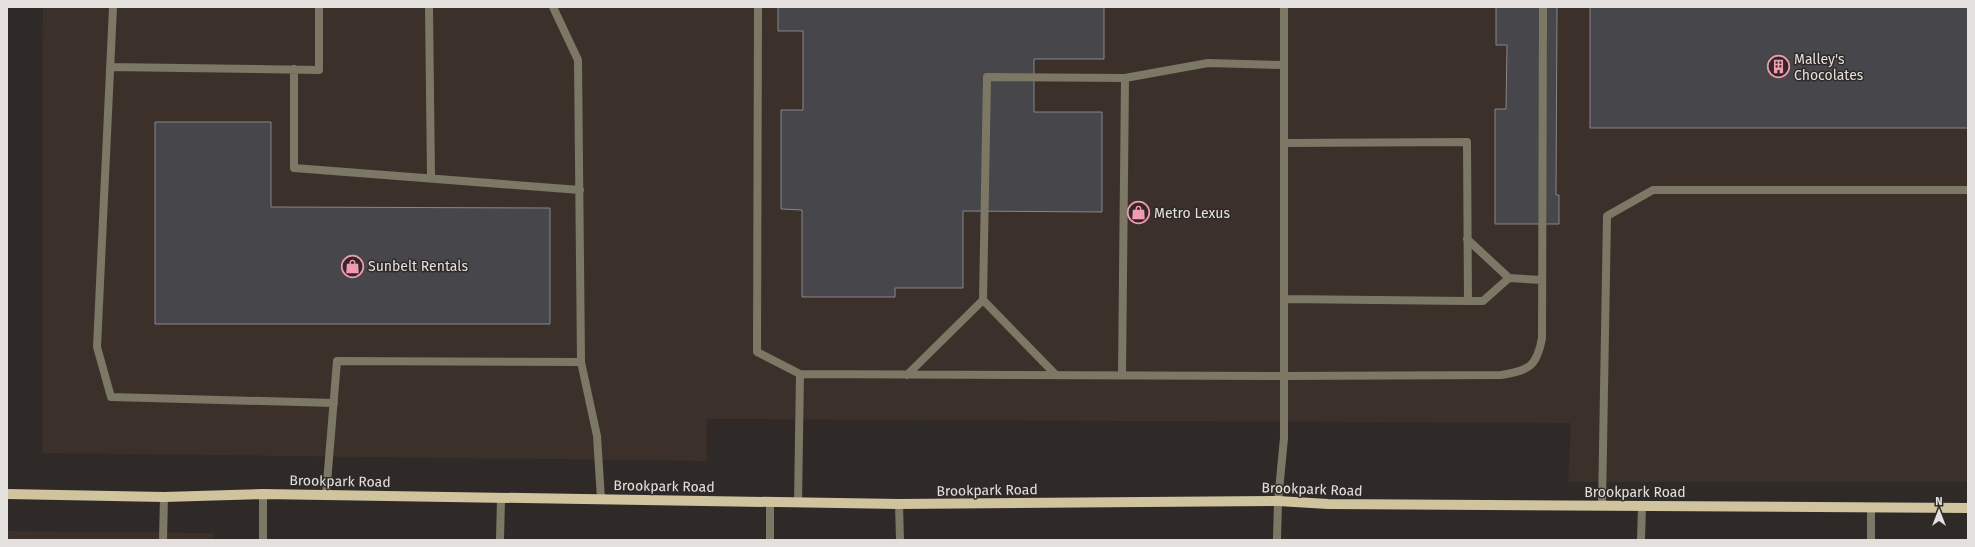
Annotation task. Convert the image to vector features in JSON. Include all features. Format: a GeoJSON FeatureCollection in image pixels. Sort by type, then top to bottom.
{"type":"FeatureCollection","features":[{"type":"Feature","properties":{"kind":"main road","name":"Brookpark Road"},"geometry":{"type":"LineString","coordinates":[[7,494],[164,497],[263,494],[899,504],[1278,500],[1328,504],[1968,508]]}},
{"type":"Feature","properties":{"kind":"street"},"geometry":{"type":"LineString","coordinates":[[113,7],[96,347],[111,397],[334,403]]}},
{"type":"Feature","properties":{"kind":"street"},"geometry":{"type":"LineString","coordinates":[[110,67],[320,70],[319,7]]}},
{"type":"Feature","properties":{"kind":"street"},"geometry":{"type":"LineString","coordinates":[[429,7],[431,178]]}},
{"type":"Feature","properties":{"kind":"street"},"geometry":{"type":"LineString","coordinates":[[553,7],[578,60],[581,362],[597,436],[602,499]]}},
{"type":"Feature","properties":{"kind":"street"},"geometry":{"type":"LineString","coordinates":[[758,7],[757,352],[800,374],[1056,376],[1501,376],[1518,373],[1531,365],[1539,355],[1542,338],[1543,7]]}},
{"type":"Feature","properties":{"kind":"street"},"geometry":{"type":"LineString","coordinates":[[1277,540],[1278,500],[1284,438],[1284,7]]}},
{"type":"Feature","properties":{"kind":"street"},"geometry":{"type":"LineString","coordinates":[[908,374],[983,300],[987,77],[1125,78],[1208,63],[1284,65]]}},
{"type":"Feature","properties":{"kind":"street"},"geometry":{"type":"LineString","coordinates":[[294,69],[294,168],[580,190]]}},
{"type":"Feature","properties":{"kind":"street"},"geometry":{"type":"LineString","coordinates":[[1122,376],[1125,78]]}},
{"type":"Feature","properties":{"kind":"street"},"geometry":{"type":"LineString","coordinates":[[1284,143],[1467,142],[1468,301]]}},
{"type":"Feature","properties":{"kind":"street"},"geometry":{"type":"LineString","coordinates":[[1602,506],[1607,216],[1653,190],[1968,190]]}},
{"type":"Feature","properties":{"kind":"street"},"geometry":{"type":"LineString","coordinates":[[1467,239],[1509,278],[1542,280]]}},
{"type":"Feature","properties":{"kind":"street"},"geometry":{"type":"LineString","coordinates":[[1284,299],[1482,301],[1509,278]]}},
{"type":"Feature","properties":{"kind":"street"},"geometry":{"type":"LineString","coordinates":[[983,300],[1056,376]]}},
{"type":"Feature","properties":{"kind":"street"},"geometry":{"type":"LineString","coordinates":[[326,495],[337,361],[581,362]]}},
{"type":"Feature","properties":{"kind":"street"},"geometry":{"type":"LineString","coordinates":[[798,503],[800,374]]}},
{"type":"Feature","properties":{"kind":"street"},"geometry":{"type":"LineString","coordinates":[[263,494],[263,540]]}},
{"type":"Feature","properties":{"kind":"street"},"geometry":{"type":"LineString","coordinates":[[163,540],[164,497]]}},
{"type":"Feature","properties":{"kind":"street"},"geometry":{"type":"LineString","coordinates":[[500,540],[501,498]]}},
{"type":"Feature","properties":{"kind":"street"},"geometry":{"type":"LineString","coordinates":[[770,502],[770,540]]}},
{"type":"Feature","properties":{"kind":"street"},"geometry":{"type":"LineString","coordinates":[[899,504],[900,540]]}},
{"type":"Feature","properties":{"kind":"street"},"geometry":{"type":"LineString","coordinates":[[1640,540],[1642,506]]}},
{"type":"Feature","properties":{"kind":"street"},"geometry":{"type":"LineString","coordinates":[[1871,507],[1871,540]]}},
{"type":"Feature","properties":{"kind":"shaded area"},"geometry":{"type":"Polygon","coordinates":[[[43,7],[1968,7],[1968,482],[1568,482],[1571,423],[707,419],[707,461],[42,453],[43,7]]]}},
{"type":"Feature","properties":{"kind":"shaded area"},"geometry":{"type":"Polygon","coordinates":[[[7,531],[213,533],[213,540],[7,540],[7,531]]]}},
{"type":"Feature","properties":{"kind":"building"},"geometry":{"type":"Polygon","coordinates":[[[778,7],[1104,7],[1104,59],[1034,59],[1034,112],[1102,112],[1102,212],[963,211],[963,288],[895,288],[895,297],[802,297],[802,210],[781,209],[781,110],[803,110],[803,31],[778,31],[778,7]]]}},
{"type":"Feature","properties":{"kind":"building"},"geometry":{"type":"Polygon","coordinates":[[[1496,7],[1557,7],[1556,195],[1559,195],[1559,224],[1495,224],[1495,109],[1506,109],[1507,45],[1496,45],[1496,7]]]}},
{"type":"Feature","properties":{"kind":"building","name":"Malley's Chocolates"},"geometry":{"type":"Polygon","coordinates":[[[1590,7],[1968,7],[1968,128],[1590,128],[1590,7]]]}},
{"type":"Feature","properties":{"kind":"building","name":"Sunbelt Rentals"},"geometry":{"type":"Polygon","coordinates":[[[155,122],[271,122],[271,207],[550,208],[550,324],[155,324],[155,122]]]}},
{"type":"Feature","properties":{"kind":"place","name":"Malley's Chocolates"},"geometry":{"type":"Point","coordinates":[1779,67]}},
{"type":"Feature","properties":{"kind":"place","name":"Metro Lexus"},"geometry":{"type":"Point","coordinates":[1139,213]}},
{"type":"Feature","properties":{"kind":"place","name":"Sunbelt Rentals"},"geometry":{"type":"Point","coordinates":[353,266]}}]}
